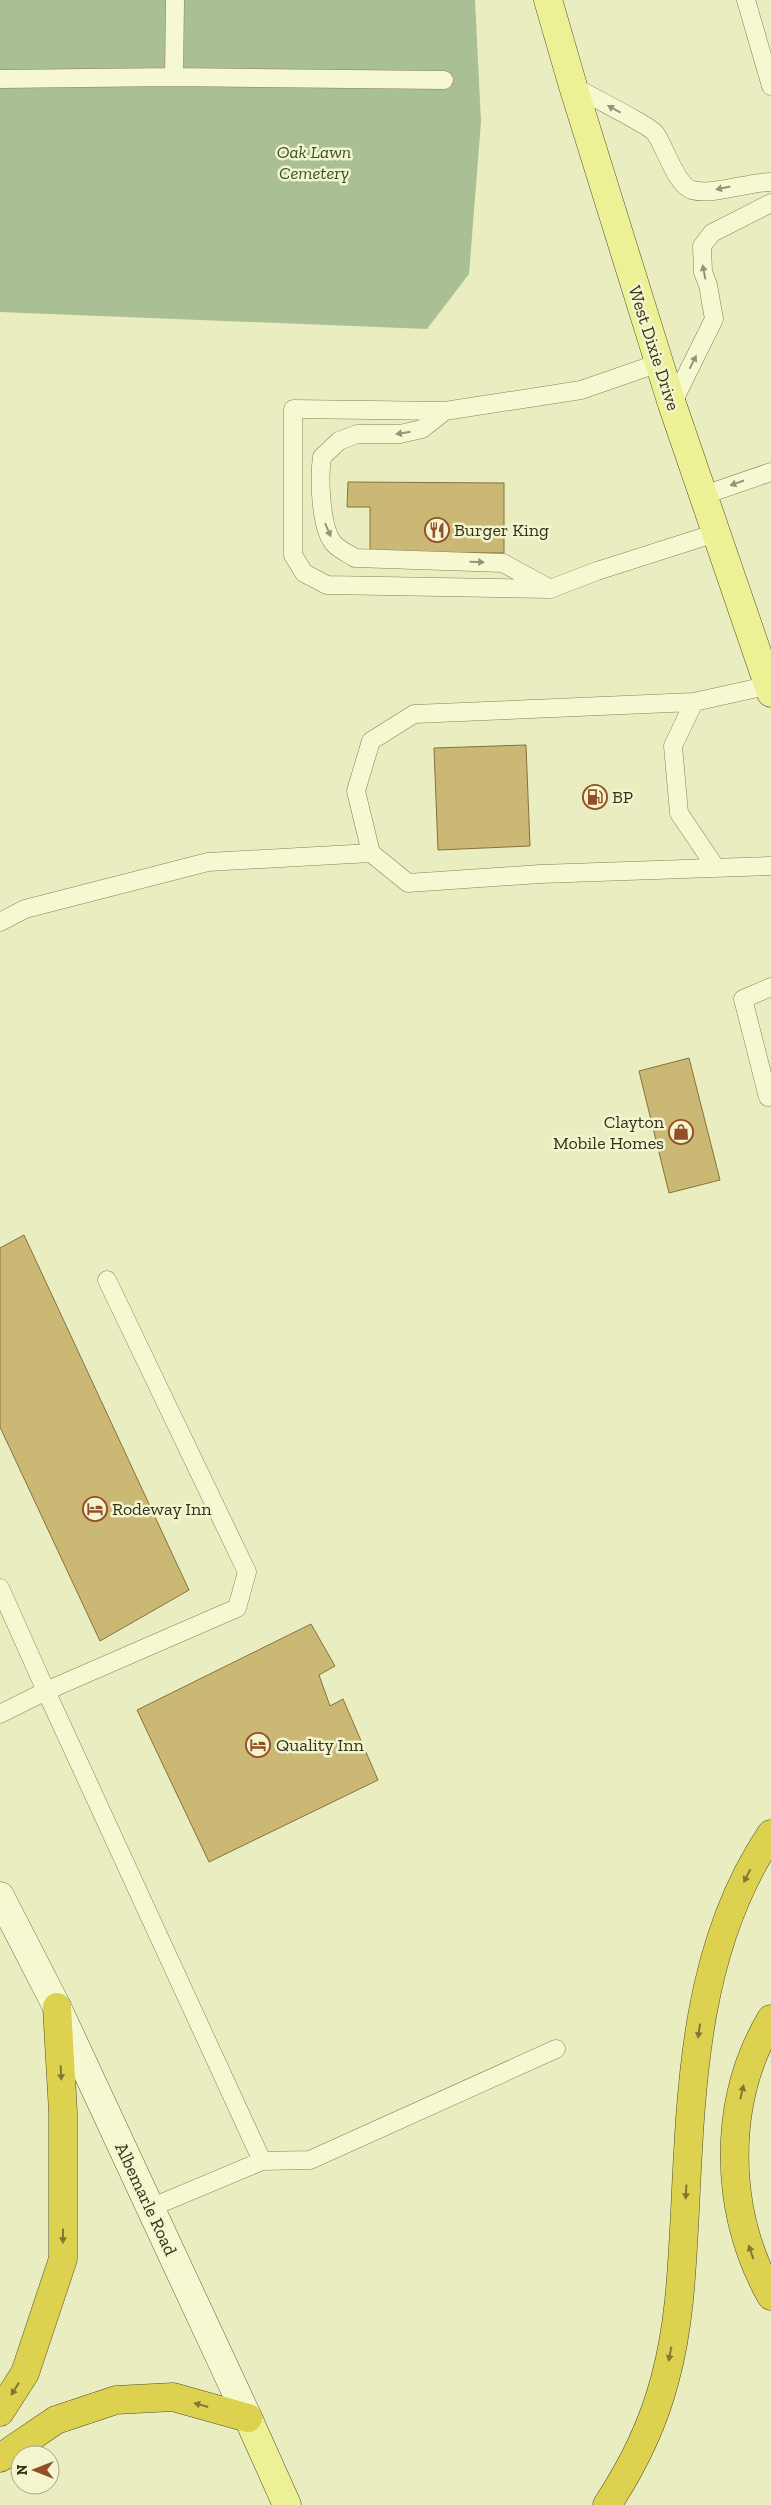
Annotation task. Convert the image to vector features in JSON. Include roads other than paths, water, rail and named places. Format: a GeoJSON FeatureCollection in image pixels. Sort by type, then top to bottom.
{"type":"FeatureCollection","features":[{"type":"Feature","properties":{"kind":"highway"},"geometry":{"type":"LineString","coordinates":[[607,2505],[634,2462],[656,2410],[666,2378],[682,2279],[694,2070],[705,1997],[721,1937],[733,1904],[771,1834]]}},
{"type":"Feature","properties":{"kind":"highway"},"geometry":{"type":"LineString","coordinates":[[0,2412],[25,2373],[63,2258],[63,2112],[57,2007]]}},
{"type":"Feature","properties":{"kind":"highway"},"geometry":{"type":"LineString","coordinates":[[771,2018],[751,2060],[743,2088],[736,2120],[735,2154],[740,2220],[752,2257],[771,2296]]}},
{"type":"Feature","properties":{"kind":"highway"},"geometry":{"type":"LineString","coordinates":[[0,2458],[56,2420],[116,2400],[172,2397],[248,2418]]}},
{"type":"Feature","properties":{"kind":"main road","name":"West Dixie Drive"},"geometry":{"type":"LineString","coordinates":[[548,0],[672,404],[770,688]]}},
{"type":"Feature","properties":{"kind":"main road","name":"Albemarle Road"},"geometry":{"type":"LineString","coordinates":[[0,1896],[57,2007],[287,2505]]}},
{"type":"Feature","properties":{"kind":"lane"},"geometry":{"type":"LineString","coordinates":[[174,77],[175,0]]}},
{"type":"Feature","properties":{"kind":"lane"},"geometry":{"type":"LineString","coordinates":[[746,0],[771,86]]}},
{"type":"Feature","properties":{"kind":"lane"},"geometry":{"type":"LineString","coordinates":[[0,79],[174,77],[444,80]]}},
{"type":"Feature","properties":{"kind":"lane"},"geometry":{"type":"LineString","coordinates":[[573,86],[654,132],[682,184],[691,190],[708,191],[751,182],[771,182]]}},
{"type":"Feature","properties":{"kind":"lane"},"geometry":{"type":"LineString","coordinates":[[672,404],[714,320],[703,272],[702,246],[712,233],[771,203]]}},
{"type":"Feature","properties":{"kind":"lane"},"geometry":{"type":"LineString","coordinates":[[659,363],[582,390],[445,412],[293,408],[293,555],[304,573],[328,585],[550,589],[597,571],[716,533]]}},
{"type":"Feature","properties":{"kind":"lane"},"geometry":{"type":"LineString","coordinates":[[445,412],[422,429],[400,434],[357,434],[339,441],[322,458],[319,480],[324,521],[335,545],[355,558],[502,564],[550,589]]}},
{"type":"Feature","properties":{"kind":"lane"},"geometry":{"type":"LineString","coordinates":[[704,495],[771,472]]}},
{"type":"Feature","properties":{"kind":"lane"},"geometry":{"type":"LineString","coordinates":[[770,688],[694,702],[414,714],[371,741],[356,790],[371,852],[408,883],[540,874],[771,866]]}},
{"type":"Feature","properties":{"kind":"lane"},"geometry":{"type":"LineString","coordinates":[[694,702],[674,746],[679,813],[716,868]]}},
{"type":"Feature","properties":{"kind":"lane"},"geometry":{"type":"LineString","coordinates":[[0,922],[25,909],[208,862],[371,852]]}},
{"type":"Feature","properties":{"kind":"lane"},"geometry":{"type":"LineString","coordinates":[[771,987],[743,999],[768,1096],[771,1096]]}},
{"type":"Feature","properties":{"kind":"lane"},"geometry":{"type":"LineString","coordinates":[[0,1714],[46,1691],[237,1608],[247,1572],[107,1280]]}},
{"type":"Feature","properties":{"kind":"lane"},"geometry":{"type":"LineString","coordinates":[[0,1588],[262,2161]]}},
{"type":"Feature","properties":{"kind":"lane"},"geometry":{"type":"LineString","coordinates":[[150,2208],[262,2161],[310,2160],[556,2049]]}},
{"type":"Feature","properties":{"kind":"place","name":"Burger King"},"geometry":{"type":"Point","coordinates":[437,530]}},
{"type":"Feature","properties":{"kind":"place","name":"BP"},"geometry":{"type":"Point","coordinates":[595,797]}},
{"type":"Feature","properties":{"kind":"place","name":"Clayton Mobile Homes"},"geometry":{"type":"Point","coordinates":[681,1132]}},
{"type":"Feature","properties":{"kind":"place","name":"Rodeway Inn"},"geometry":{"type":"Point","coordinates":[95,1509]}},
{"type":"Feature","properties":{"kind":"place","name":"Quality Inn"},"geometry":{"type":"Point","coordinates":[258,1745]}},
{"type":"Feature","properties":{"kind":"park label","name":"Oak Lawn Cemetery"},"geometry":{"type":"Point","coordinates":[314,162]}}]}
